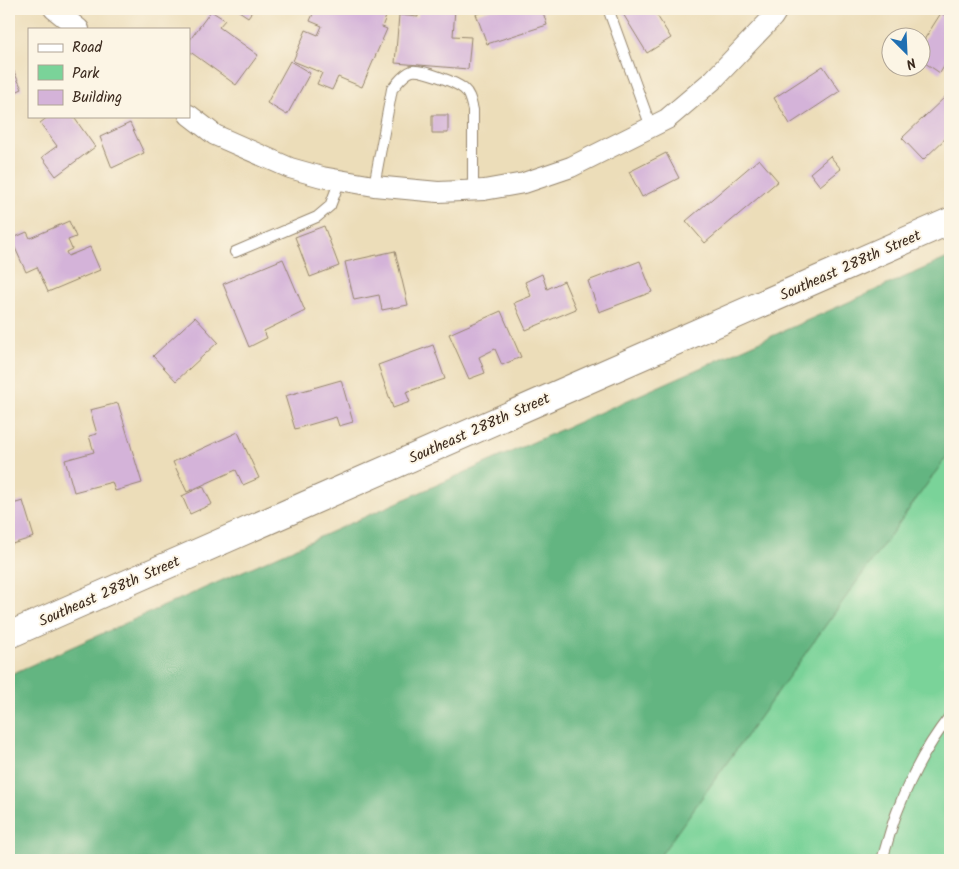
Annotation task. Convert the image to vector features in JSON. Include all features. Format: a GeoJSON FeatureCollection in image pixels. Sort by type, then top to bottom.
{"type":"FeatureCollection","features":[{"type":"Feature","properties":{"kind":"street"},"geometry":{"type":"LineString","coordinates":[[54,9],[78,28]]}},
{"type":"Feature","properties":{"kind":"street"},"geometry":{"type":"LineString","coordinates":[[190,116],[215,135],[290,168],[340,180],[374,186],[438,192],[473,190],[524,183],[571,167],[659,123],[713,80],[773,17],[778,9]]}},
{"type":"Feature","properties":{"kind":"street","name":"Southeast 288th Street"},"geometry":{"type":"LineString","coordinates":[[9,635],[950,221]]}},
{"type":"Feature","properties":{"kind":"lane"},"geometry":{"type":"LineString","coordinates":[[610,14],[659,123]]}},
{"type":"Feature","properties":{"kind":"lane"},"geometry":{"type":"LineString","coordinates":[[374,186],[392,90],[402,77],[411,71],[418,71],[453,82],[465,89],[470,97],[473,110],[473,190]]}},
{"type":"Feature","properties":{"kind":"lane"},"geometry":{"type":"LineString","coordinates":[[236,252],[316,217],[330,206],[340,180]]}},
{"type":"Feature","properties":{"kind":"lane"},"geometry":{"type":"LineString","coordinates":[[882,860],[897,811],[916,772],[950,716]]}},
{"type":"Feature","properties":{"kind":"green space"},"geometry":{"type":"Polygon","coordinates":[[[950,257],[950,452],[657,860],[9,860],[9,675],[950,257]]]}},
{"type":"Feature","properties":{"kind":"green space"},"geometry":{"type":"Polygon","coordinates":[[[950,452],[950,860],[657,860],[950,452]]]}},
{"type":"Feature","properties":{"kind":"building"},"geometry":{"type":"Polygon","coordinates":[[[236,9],[254,9],[248,17],[236,9]]]}},
{"type":"Feature","properties":{"kind":"building"},"geometry":{"type":"Polygon","coordinates":[[[315,9],[354,9],[360,11],[361,9],[389,9],[382,27],[387,29],[362,87],[338,77],[332,90],[317,84],[322,73],[293,61],[306,30],[318,35],[322,26],[310,21],[315,9]]]}},
{"type":"Feature","properties":{"kind":"building"},"geometry":{"type":"Polygon","coordinates":[[[418,9],[455,9],[453,36],[471,37],[468,69],[395,63],[399,15],[418,17],[418,9]]]}},
{"type":"Feature","properties":{"kind":"building"},"geometry":{"type":"Polygon","coordinates":[[[492,9],[542,9],[547,25],[487,44],[476,14],[492,9]]]}},
{"type":"Feature","properties":{"kind":"building"},"geometry":{"type":"Polygon","coordinates":[[[620,9],[653,9],[671,38],[647,53],[620,9]]]}},
{"type":"Feature","properties":{"kind":"building"},"geometry":{"type":"Polygon","coordinates":[[[211,11],[225,20],[219,27],[258,55],[236,85],[190,52],[190,40],[211,11]]]}},
{"type":"Feature","properties":{"kind":"building"},"geometry":{"type":"Polygon","coordinates":[[[941,13],[950,19],[950,57],[940,73],[932,68],[932,28],[941,13]]]}},
{"type":"Feature","properties":{"kind":"building"},"geometry":{"type":"Polygon","coordinates":[[[9,61],[22,89],[9,95],[9,61]]]}},
{"type":"Feature","properties":{"kind":"building"},"geometry":{"type":"Polygon","coordinates":[[[290,61],[310,73],[287,115],[267,103],[290,61]]]}},
{"type":"Feature","properties":{"kind":"building"},"geometry":{"type":"Polygon","coordinates":[[[823,66],[840,91],[790,124],[774,98],[823,66]]]}},
{"type":"Feature","properties":{"kind":"building"},"geometry":{"type":"Polygon","coordinates":[[[946,96],[950,100],[950,134],[923,160],[902,138],[946,96]]]}},
{"type":"Feature","properties":{"kind":"building"},"geometry":{"type":"Polygon","coordinates":[[[432,115],[448,115],[448,133],[432,133],[432,115]]]}},
{"type":"Feature","properties":{"kind":"building"},"geometry":{"type":"Polygon","coordinates":[[[46,118],[74,118],[95,147],[56,176],[42,157],[57,146],[40,123],[46,118]]]}},
{"type":"Feature","properties":{"kind":"building"},"geometry":{"type":"Polygon","coordinates":[[[130,123],[144,153],[112,168],[100,137],[130,123]]]}},
{"type":"Feature","properties":{"kind":"building"},"geometry":{"type":"Polygon","coordinates":[[[666,153],[679,178],[642,197],[629,172],[666,153]]]}},
{"type":"Feature","properties":{"kind":"building"},"geometry":{"type":"Polygon","coordinates":[[[830,156],[841,169],[820,186],[810,173],[830,156]]]}},
{"type":"Feature","properties":{"kind":"building"},"geometry":{"type":"Polygon","coordinates":[[[759,159],[778,181],[705,243],[686,221],[759,159]]]}},
{"type":"Feature","properties":{"kind":"building"},"geometry":{"type":"Polygon","coordinates":[[[69,221],[76,237],[68,240],[72,249],[66,252],[68,256],[90,247],[100,270],[48,292],[37,267],[26,272],[11,239],[27,232],[30,238],[69,221]]]}},
{"type":"Feature","properties":{"kind":"building"},"geometry":{"type":"Polygon","coordinates":[[[324,226],[339,266],[310,277],[295,237],[324,226]]]}},
{"type":"Feature","properties":{"kind":"building"},"geometry":{"type":"Polygon","coordinates":[[[395,251],[408,305],[382,310],[379,295],[354,300],[345,262],[395,251]]]}},
{"type":"Feature","properties":{"kind":"building"},"geometry":{"type":"Polygon","coordinates":[[[283,259],[305,311],[264,331],[267,338],[249,347],[223,284],[283,259]]]}},
{"type":"Feature","properties":{"kind":"building"},"geometry":{"type":"Polygon","coordinates":[[[640,261],[652,292],[599,312],[588,281],[640,261]]]}},
{"type":"Feature","properties":{"kind":"building"},"geometry":{"type":"Polygon","coordinates":[[[542,274],[547,289],[564,281],[576,309],[526,330],[514,303],[531,296],[525,282],[542,274]]]}},
{"type":"Feature","properties":{"kind":"building"},"geometry":{"type":"Polygon","coordinates":[[[501,311],[521,357],[502,365],[495,349],[479,357],[485,373],[469,379],[449,334],[501,311]]]}},
{"type":"Feature","properties":{"kind":"building"},"geometry":{"type":"Polygon","coordinates":[[[195,317],[218,342],[176,381],[153,356],[195,317]]]}},
{"type":"Feature","properties":{"kind":"building"},"geometry":{"type":"Polygon","coordinates":[[[433,345],[445,379],[406,392],[410,402],[393,408],[378,365],[433,345]]]}},
{"type":"Feature","properties":{"kind":"building"},"geometry":{"type":"Polygon","coordinates":[[[341,380],[353,422],[339,426],[336,417],[295,429],[285,396],[341,380]]]}},
{"type":"Feature","properties":{"kind":"building"},"geometry":{"type":"Polygon","coordinates":[[[118,403],[142,483],[115,491],[112,482],[74,492],[65,460],[94,452],[89,436],[97,434],[90,410],[118,403]]]}},
{"type":"Feature","properties":{"kind":"building"},"geometry":{"type":"Polygon","coordinates":[[[238,432],[259,478],[243,485],[236,470],[187,492],[173,462],[238,432]]]}},
{"type":"Feature","properties":{"kind":"building"},"geometry":{"type":"Polygon","coordinates":[[[203,486],[212,504],[190,514],[182,496],[203,486]]]}},
{"type":"Feature","properties":{"kind":"building"},"geometry":{"type":"Polygon","coordinates":[[[23,501],[34,537],[9,545],[9,505],[23,501]]]}}]}
